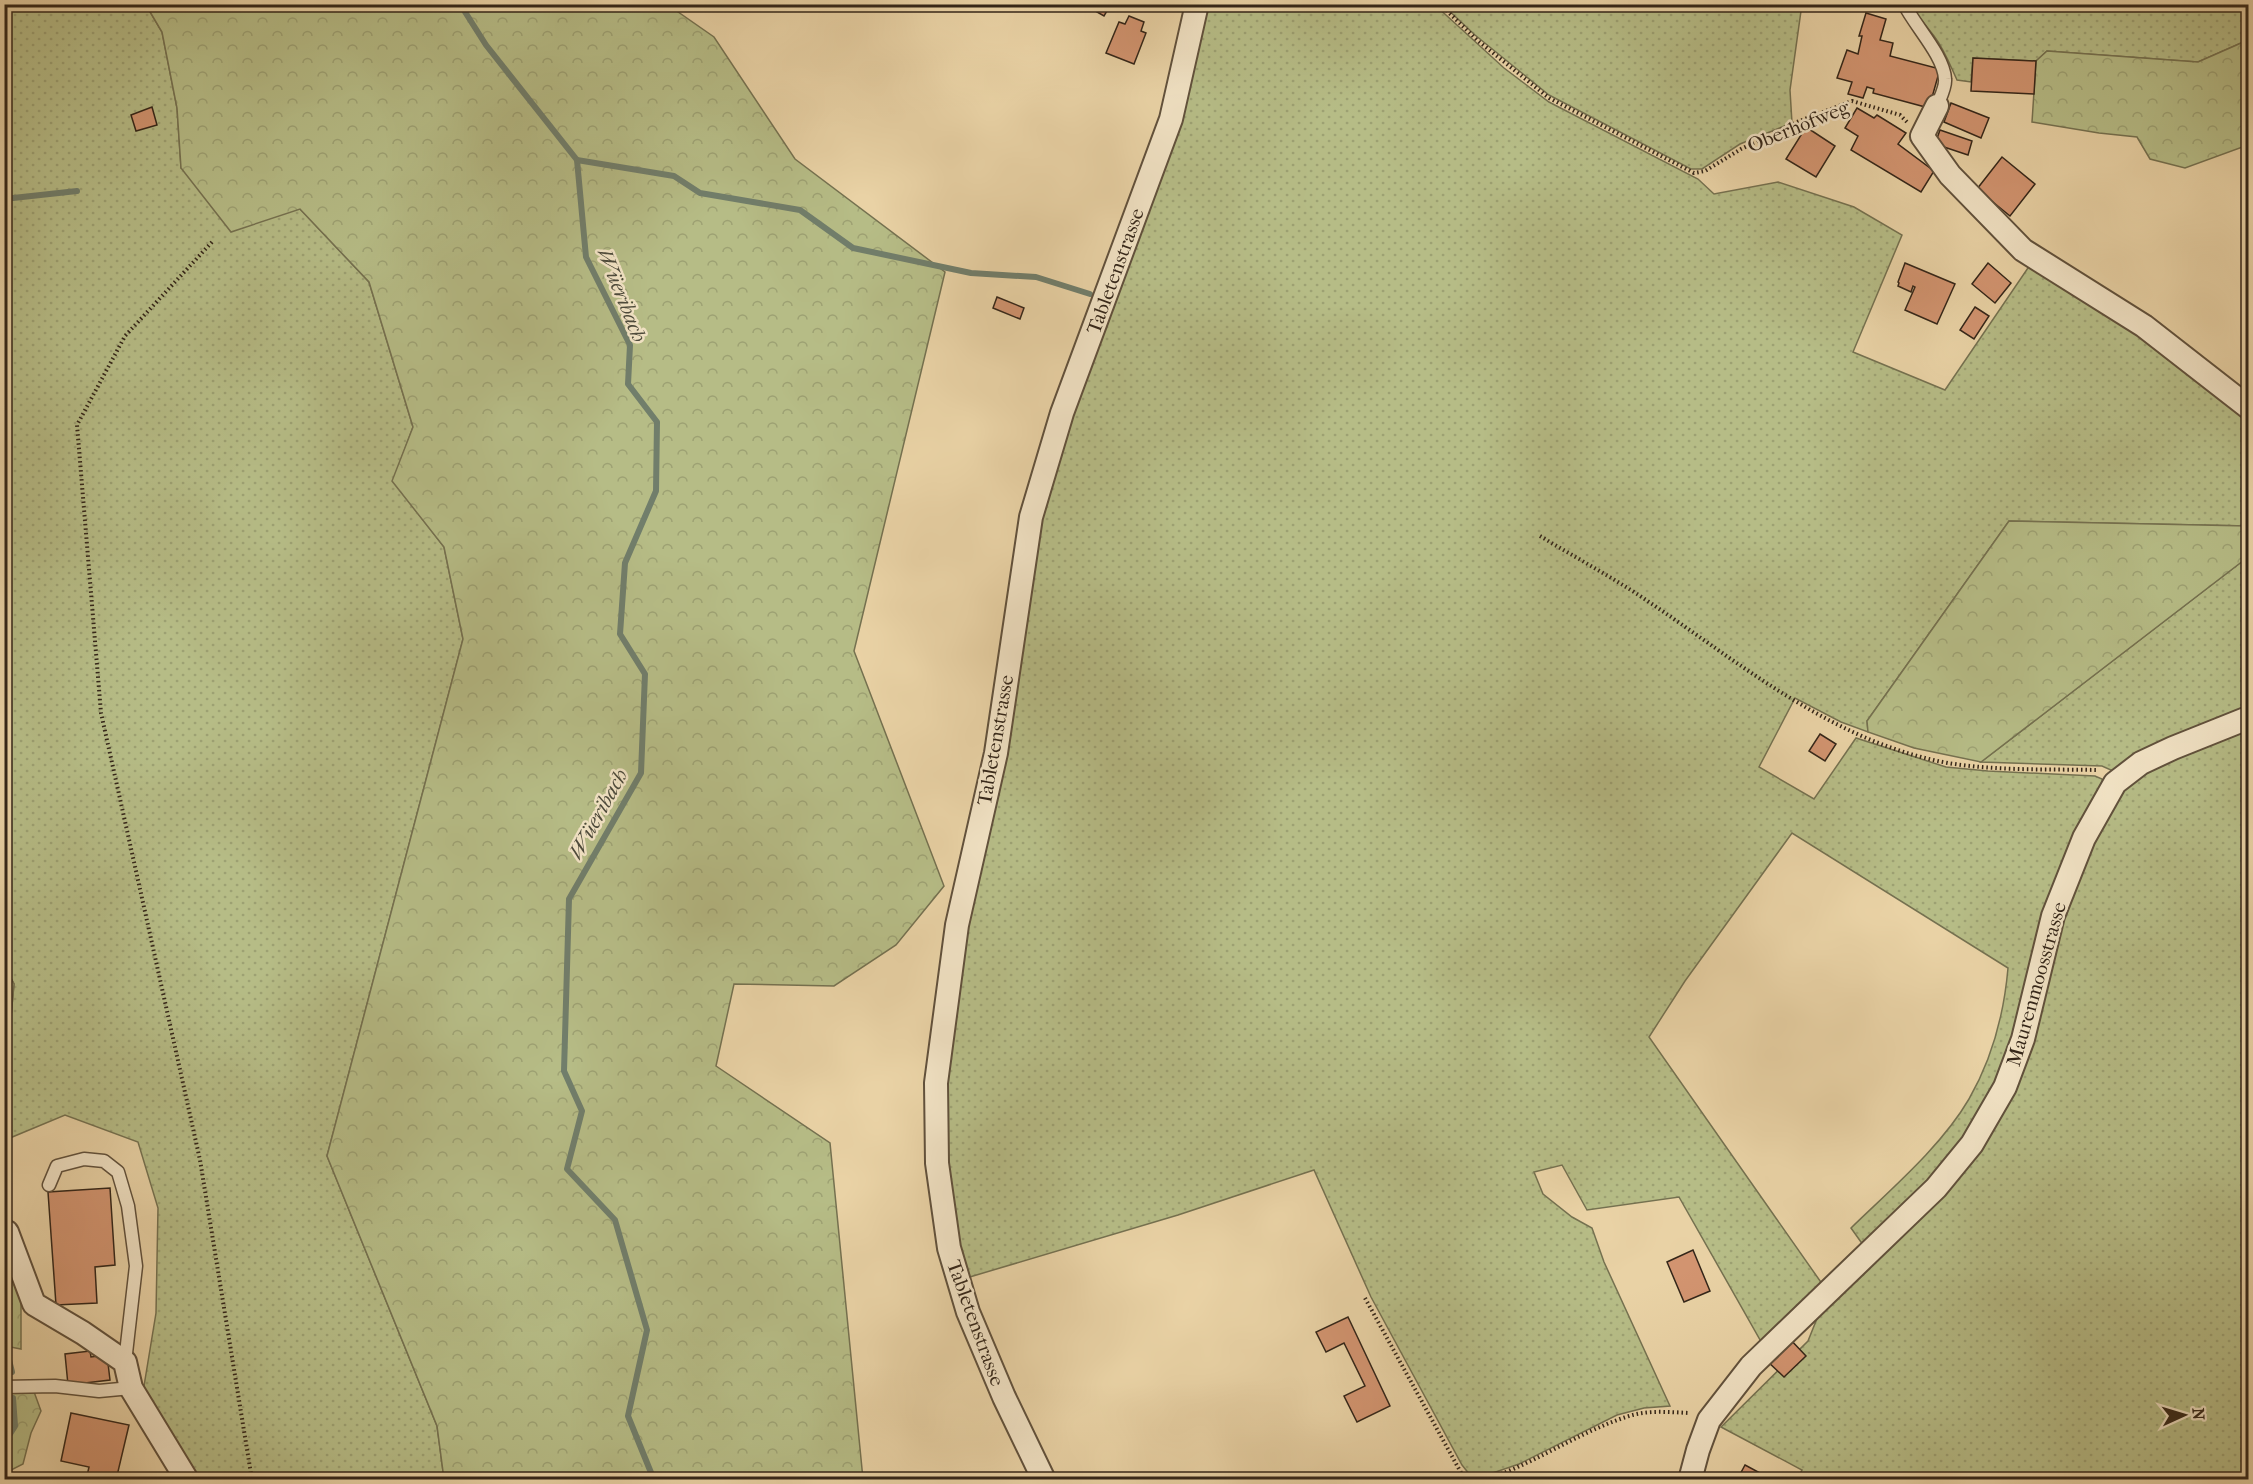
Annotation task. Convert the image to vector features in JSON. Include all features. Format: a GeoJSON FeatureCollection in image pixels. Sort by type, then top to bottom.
{"type":"FeatureCollection","features":[{"type":"Feature","properties":{"kind":"street","name":"Tabletenstrasse"},"geometry":{"type":"LineString","coordinates":[[1044,1479],[1004,1397],[968,1312],[949,1248],[937,1163],[936,1083],[957,925],[996,753],[1031,517],[1062,413],[1171,119],[1197,4]]}},
{"type":"Feature","properties":{"kind":"street"},"geometry":{"type":"LineString","coordinates":[[1937,106],[1922,136],[1950,175],[2023,250],[2144,326],[2248,407]]}},
{"type":"Feature","properties":{"kind":"street","name":"Maurenmoosstrasse"},"geometry":{"type":"LineString","coordinates":[[1690,1479],[1710,1420],[1751,1366],[1936,1188],[1972,1144],[2005,1087],[2023,1039],[2053,916],[2084,837],[2115,783],[2141,763],[2248,718]]}},
{"type":"Feature","properties":{"kind":"street"},"geometry":{"type":"LineString","coordinates":[[8,1232],[34,1304],[83,1333],[125,1362],[131,1388],[187,1479]]}},
{"type":"Feature","properties":{"kind":"lane"},"geometry":{"type":"LineString","coordinates":[[1904,4],[1912,20],[1939,59],[1946,80],[1937,106]]}},
{"type":"Feature","properties":{"kind":"lane"},"geometry":{"type":"LineString","coordinates":[[49,1185],[57,1166],[84,1159],[104,1161],[118,1172],[128,1206],[136,1266],[125,1362]]}},
{"type":"Feature","properties":{"kind":"lane"},"geometry":{"type":"LineString","coordinates":[[4,1387],[55,1386],[99,1391],[131,1388]]}},
{"type":"Feature","properties":{"kind":"path","name":"Oberhofweg"},"geometry":{"type":"LineString","coordinates":[[1440,4],[1477,40],[1549,98],[1694,173],[1705,171],[1741,148],[1797,122],[1852,101],[1900,115],[1922,136]]}},
{"type":"Feature","properties":{"kind":"path"},"geometry":{"type":"LineString","coordinates":[[212,242],[125,336],[77,426],[101,714],[200,1160],[252,1479]]}},
{"type":"Feature","properties":{"kind":"path"},"geometry":{"type":"LineString","coordinates":[[1540,536],[1648,601],[1723,655],[1804,707],[1855,733],[1947,763],[2098,770],[2109,775],[2115,783]]}},
{"type":"Feature","properties":{"kind":"path"},"geometry":{"type":"LineString","coordinates":[[1365,1298],[1465,1479]]}},
{"type":"Feature","properties":{"kind":"path"},"geometry":{"type":"LineString","coordinates":[[1484,1479],[1527,1464],[1629,1416],[1670,1412],[1694,1414],[1710,1420]]}},
{"type":"Feature","properties":{"kind":"green space"},"geometry":{"type":"Polygon","coordinates":[[[5,5],[146,5],[162,32],[177,108],[181,168],[300,209],[369,282],[413,427],[393,481],[444,547],[463,639],[327,1156],[437,1426],[444,1479],[199,1479],[143,1392],[156,1313],[158,1208],[138,1142],[65,1115],[5,1140],[5,1081],[14,984],[4,966],[5,5]]]}},
{"type":"Feature","properties":{"kind":"green space"},"geometry":{"type":"Polygon","coordinates":[[[146,5],[668,5],[714,37],[795,159],[945,272],[854,651],[944,886],[896,945],[834,986],[734,984],[716,1066],[830,1143],[863,1479],[444,1479],[437,1426],[327,1156],[463,639],[444,547],[392,481],[413,427],[369,282],[300,209],[231,232],[181,168],[177,108],[162,32],[146,5]]]}},
{"type":"Feature","properties":{"kind":"green space"},"geometry":{"type":"Polygon","coordinates":[[[1201,5],[1435,5],[1504,68],[1549,102],[1698,179],[1714,194],[1778,182],[1854,207],[1902,235],[1853,352],[1945,390],[2032,262],[2133,325],[2248,414],[2248,526],[2009,521],[1867,721],[1868,732],[1841,722],[1795,698],[1759,767],[1814,799],[1856,738],[1946,767],[2095,776],[2102,779],[2105,790],[2009,1062],[1968,1141],[1866,1249],[1851,1228],[1930,1151],[1957,1117],[1977,1084],[1996,1036],[2008,968],[1792,833],[1685,981],[1649,1037],[1825,1288],[1763,1345],[1679,1197],[1587,1210],[1562,1165],[1534,1172],[1543,1194],[1572,1217],[1592,1228],[1604,1262],[1670,1406],[1644,1408],[1617,1415],[1519,1464],[1484,1476],[1470,1475],[1462,1465],[1371,1297],[1314,1170],[1178,1215],[963,1279],[946,1204],[943,1065],[1038,519],[1201,5]]]}},
{"type":"Feature","properties":{"kind":"green space"},"geometry":{"type":"Polygon","coordinates":[[[1443,5],[1809,5],[1801,11],[1790,90],[1792,123],[1740,144],[1702,169],[1691,169],[1549,95],[1475,35],[1443,5]]]}},
{"type":"Feature","properties":{"kind":"green space"},"geometry":{"type":"Polygon","coordinates":[[[1910,5],[2248,5],[2248,40],[2198,62],[2047,51],[2036,61],[1973,58],[1971,82],[1957,80],[1938,41],[1910,5]]]}},
{"type":"Feature","properties":{"kind":"green space"},"geometry":{"type":"Polygon","coordinates":[[[2248,40],[2248,145],[2185,168],[2150,159],[2137,137],[2032,122],[2036,61],[2047,51],[2198,62],[2248,40]]]}},
{"type":"Feature","properties":{"kind":"green space"},"geometry":{"type":"Polygon","coordinates":[[[2009,521],[2248,526],[2248,557],[1981,762],[1914,748],[1868,732],[1867,721],[2009,521]]]}},
{"type":"Feature","properties":{"kind":"green space"},"geometry":{"type":"Polygon","coordinates":[[[2248,557],[2248,713],[2113,771],[2102,766],[1981,762],[2248,557]]]}},
{"type":"Feature","properties":{"kind":"green space"},"geometry":{"type":"Polygon","coordinates":[[[2248,724],[2248,1479],[1797,1479],[1802,1470],[1721,1427],[1808,1341],[1822,1306],[1988,1129],[2084,848],[2130,778],[2248,724]]]}},
{"type":"Feature","properties":{"kind":"green space"},"geometry":{"type":"Polygon","coordinates":[[[4,966],[14,984],[5,1081],[4,966]]]}},
{"type":"Feature","properties":{"kind":"green space"},"geometry":{"type":"Polygon","coordinates":[[[4,1230],[21,1290],[21,1349],[5,1346],[4,1230]]]}},
{"type":"Feature","properties":{"kind":"green space"},"geometry":{"type":"Polygon","coordinates":[[[33,1389],[41,1411],[31,1433],[23,1464],[9,1471],[5,1480],[4,1412],[7,1390],[33,1389]]]}},
{"type":"Feature","properties":{"kind":"building"},"geometry":{"type":"Polygon","coordinates":[[[1083,4],[1111,4],[1104,16],[1083,4]]]}},
{"type":"Feature","properties":{"kind":"building"},"geometry":{"type":"Polygon","coordinates":[[[1866,13],[1886,19],[1880,40],[1893,43],[1890,56],[1940,69],[1929,108],[1873,93],[1874,89],[1867,87],[1863,98],[1848,94],[1852,82],[1837,78],[1847,50],[1858,54],[1862,36],[1859,36],[1866,13]]]}},
{"type":"Feature","properties":{"kind":"building"},"geometry":{"type":"Polygon","coordinates":[[[1129,16],[1144,22],[1141,31],[1146,33],[1134,64],[1106,53],[1119,22],[1125,24],[1129,16]]]}},
{"type":"Feature","properties":{"kind":"building"},"geometry":{"type":"Polygon","coordinates":[[[1973,58],[2036,61],[2034,94],[1971,91],[1973,58]]]}},
{"type":"Feature","properties":{"kind":"building"},"geometry":{"type":"Polygon","coordinates":[[[1951,103],[1989,118],[1981,138],[1944,122],[1951,103]]]}},
{"type":"Feature","properties":{"kind":"building"},"geometry":{"type":"Polygon","coordinates":[[[152,107],[157,125],[136,131],[131,115],[152,107]]]}},
{"type":"Feature","properties":{"kind":"building"},"geometry":{"type":"Polygon","coordinates":[[[1857,108],[1874,118],[1877,115],[1906,133],[1898,144],[1934,171],[1921,192],[1851,150],[1858,136],[1845,128],[1857,108]]]}},
{"type":"Feature","properties":{"kind":"building"},"geometry":{"type":"Polygon","coordinates":[[[1806,127],[1835,146],[1816,177],[1786,159],[1806,127]]]}},
{"type":"Feature","properties":{"kind":"building"},"geometry":{"type":"Polygon","coordinates":[[[1940,130],[1972,141],[1968,155],[1935,144],[1940,130]]]}},
{"type":"Feature","properties":{"kind":"building"},"geometry":{"type":"Polygon","coordinates":[[[2002,157],[2035,184],[2010,216],[1977,189],[2002,157]]]}},
{"type":"Feature","properties":{"kind":"building"},"geometry":{"type":"Polygon","coordinates":[[[1905,263],[1955,284],[1937,324],[1905,310],[1915,287],[1913,286],[1911,292],[1898,286],[1905,263]]]}},
{"type":"Feature","properties":{"kind":"building"},"geometry":{"type":"Polygon","coordinates":[[[1988,263],[2011,283],[1995,303],[1972,284],[1988,263]]]}},
{"type":"Feature","properties":{"kind":"building"},"geometry":{"type":"Polygon","coordinates":[[[997,297],[1024,308],[1020,319],[993,308],[997,297]]]}},
{"type":"Feature","properties":{"kind":"building"},"geometry":{"type":"Polygon","coordinates":[[[1975,307],[1989,316],[1974,339],[1960,330],[1975,307]]]}},
{"type":"Feature","properties":{"kind":"building"},"geometry":{"type":"Polygon","coordinates":[[[1820,734],[1836,744],[1825,761],[1809,751],[1820,734]]]}},
{"type":"Feature","properties":{"kind":"building"},"geometry":{"type":"Polygon","coordinates":[[[110,1188],[115,1265],[95,1267],[97,1303],[56,1305],[48,1192],[110,1188]]]}},
{"type":"Feature","properties":{"kind":"building"},"geometry":{"type":"Polygon","coordinates":[[[1693,1250],[1710,1291],[1684,1302],[1667,1262],[1693,1250]]]}},
{"type":"Feature","properties":{"kind":"building"},"geometry":{"type":"Polygon","coordinates":[[[1348,1317],[1390,1406],[1357,1422],[1344,1396],[1365,1386],[1344,1343],[1326,1352],[1316,1332],[1348,1317]]]}},
{"type":"Feature","properties":{"kind":"building"},"geometry":{"type":"Polygon","coordinates":[[[1788,1337],[1806,1356],[1784,1377],[1765,1359],[1788,1337]]]}},
{"type":"Feature","properties":{"kind":"building"},"geometry":{"type":"Polygon","coordinates":[[[90,1351],[91,1357],[107,1355],[110,1380],[68,1385],[65,1354],[90,1351]]]}},
{"type":"Feature","properties":{"kind":"building"},"geometry":{"type":"Polygon","coordinates":[[[71,1413],[129,1425],[116,1480],[86,1480],[89,1467],[61,1461],[71,1413]]]}},
{"type":"Feature","properties":{"kind":"building"},"geometry":{"type":"Polygon","coordinates":[[[1745,1465],[1762,1474],[1759,1480],[1737,1480],[1745,1465]]]}},
{"type":"Feature","properties":{"kind":"building"},"geometry":{"type":"Polygon","coordinates":[[[1724,1473],[1735,1480],[1720,1480],[1724,1473]]]}},
{"type":"Feature","properties":{"kind":"waterway","name":"Wüeribach"},"geometry":{"type":"LineString","coordinates":[[460,4],[486,45],[577,160],[586,257],[630,345],[628,384],[657,422],[656,491],[625,563],[620,634],[645,674],[641,773],[569,899],[564,1071],[582,1111],[567,1169],[615,1220],[647,1330],[628,1416],[654,1480]]}},
{"type":"Feature","properties":{"kind":"waterway","name":"Wüeribach"},"geometry":{"type":"LineString","coordinates":[[577,160],[674,176],[700,193],[800,210],[853,248],[971,273],[1036,277],[1090,294]]}},
{"type":"Feature","properties":{"kind":"waterway"},"geometry":{"type":"LineString","coordinates":[[4,199],[77,191]]}},
{"type":"Feature","properties":{"kind":"waterway"},"geometry":{"type":"LineString","coordinates":[[4,1340],[12,1372]]}},
{"type":"Feature","properties":{"kind":"waterway"},"geometry":{"type":"LineString","coordinates":[[4,1443],[15,1426],[13,1398]]}}]}
